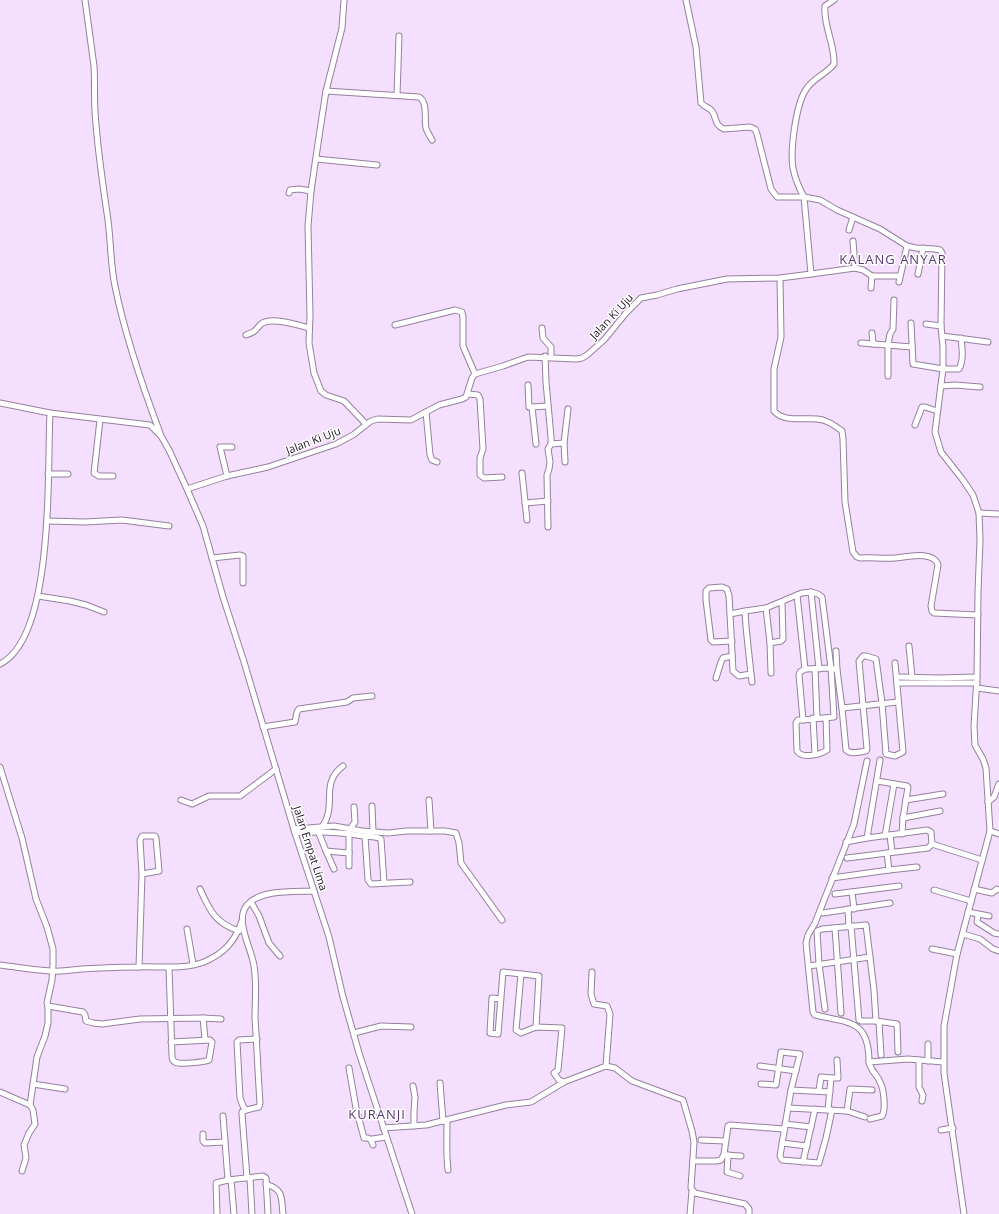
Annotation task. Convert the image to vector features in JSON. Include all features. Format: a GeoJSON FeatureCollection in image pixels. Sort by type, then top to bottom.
{"type":"FeatureCollection","features":[{"type":"Feature","properties":{"kind":"street","name":"Jalan Empat Lima"},"geometry":{"type":"LineString","coordinates":[[85,0],[94,66],[97,139],[108,214],[111,258],[123,323],[136,368],[161,436],[203,526],[294,831],[332,950],[343,997],[383,1128],[412,1214]]}},
{"type":"Feature","properties":{"kind":"street"},"geometry":{"type":"LineString","coordinates":[[344,0],[340,36],[326,92],[311,192],[308,226],[310,314],[309,343],[314,373],[321,391],[326,395],[344,400],[366,424]]}},
{"type":"Feature","properties":{"kind":"street"},"geometry":{"type":"LineString","coordinates":[[686,0],[696,47],[701,103],[712,111],[716,123],[721,128],[755,128],[773,194],[777,197],[804,197],[820,200],[837,210],[880,229],[907,246],[935,249],[940,250],[942,253],[941,326],[943,369],[935,432],[941,452],[963,480],[973,496],[979,513],[980,540],[977,685],[974,726],[975,745],[986,768],[990,831],[957,954],[945,1019],[943,1062],[944,1073],[964,1214]]}},
{"type":"Feature","properties":{"kind":"street"},"geometry":{"type":"LineString","coordinates":[[811,274],[804,197],[798,186],[793,167],[796,120],[800,100],[806,89],[815,78],[834,64],[824,14],[825,6],[829,1]]}},
{"type":"Feature","properties":{"kind":"street"},"geometry":{"type":"LineString","coordinates":[[397,95],[399,36]]}},
{"type":"Feature","properties":{"kind":"street"},"geometry":{"type":"LineString","coordinates":[[326,92],[397,95],[422,98],[424,102],[426,127],[432,140]]}},
{"type":"Feature","properties":{"kind":"street"},"geometry":{"type":"LineString","coordinates":[[316,159],[377,165]]}},
{"type":"Feature","properties":{"kind":"street"},"geometry":{"type":"LineString","coordinates":[[289,193],[290,190],[294,189],[311,192]]}},
{"type":"Feature","properties":{"kind":"street"},"geometry":{"type":"LineString","coordinates":[[849,230],[852,217]]}},
{"type":"Feature","properties":{"kind":"street"},"geometry":{"type":"LineString","coordinates":[[853,241],[855,268],[863,270],[872,276],[899,279],[907,246]]}},
{"type":"Feature","properties":{"kind":"street"},"geometry":{"type":"LineString","coordinates":[[918,274],[923,248]]}},
{"type":"Feature","properties":{"kind":"street","name":"Jalan Ki Uju"},"geometry":{"type":"LineString","coordinates":[[475,374],[528,357],[582,358],[604,340],[637,301],[647,296],[657,295],[677,288],[727,279],[780,278],[855,268]]}},
{"type":"Feature","properties":{"kind":"street"},"geometry":{"type":"LineString","coordinates":[[871,288],[872,276]]}},
{"type":"Feature","properties":{"kind":"street"},"geometry":{"type":"LineString","coordinates":[[780,278],[781,337],[774,369],[774,411],[775,413],[786,418],[824,421],[842,431],[845,502],[853,552],[860,558],[920,556],[934,559],[937,561],[938,565],[931,606],[934,614],[978,616]]}},
{"type":"Feature","properties":{"kind":"street"},"geometry":{"type":"LineString","coordinates":[[888,376],[888,345],[890,334],[894,330],[894,300]]}},
{"type":"Feature","properties":{"kind":"street"},"geometry":{"type":"LineString","coordinates":[[395,325],[455,310],[462,312],[463,346],[475,374],[472,378],[468,394],[478,395],[480,399],[483,449],[480,458],[480,475],[484,478],[502,477]]}},
{"type":"Feature","properties":{"kind":"street"},"geometry":{"type":"LineString","coordinates":[[246,335],[255,332],[262,324],[273,321],[309,328]]}},
{"type":"Feature","properties":{"kind":"street"},"geometry":{"type":"LineString","coordinates":[[911,323],[913,364],[953,370],[960,368],[962,354],[961,338]]}},
{"type":"Feature","properties":{"kind":"street"},"geometry":{"type":"LineString","coordinates":[[926,324],[941,326]]}},
{"type":"Feature","properties":{"kind":"street"},"geometry":{"type":"LineString","coordinates":[[542,328],[543,338],[551,347],[548,357],[548,406],[551,444],[548,449],[550,462],[547,475],[548,527]]}},
{"type":"Feature","properties":{"kind":"street"},"geometry":{"type":"LineString","coordinates":[[872,332],[873,344]]}},
{"type":"Feature","properties":{"kind":"street"},"geometry":{"type":"LineString","coordinates":[[942,336],[988,342]]}},
{"type":"Feature","properties":{"kind":"street"},"geometry":{"type":"LineString","coordinates":[[861,343],[912,347]]}},
{"type":"Feature","properties":{"kind":"street"},"geometry":{"type":"LineString","coordinates":[[528,385],[529,407],[532,407],[536,444]]}},
{"type":"Feature","properties":{"kind":"street"},"geometry":{"type":"LineString","coordinates":[[941,386],[955,385],[980,387]]}},
{"type":"Feature","properties":{"kind":"street","name":"Jalan Ki Uju"},"geometry":{"type":"LineString","coordinates":[[187,489],[227,476],[268,467],[336,444],[353,435],[366,424],[378,420],[412,420],[446,402],[462,399],[468,394]]}},
{"type":"Feature","properties":{"kind":"street"},"geometry":{"type":"LineString","coordinates":[[0,403],[50,413],[150,426],[161,436]]}},
{"type":"Feature","properties":{"kind":"street"},"geometry":{"type":"LineString","coordinates":[[532,407],[548,406]]}},
{"type":"Feature","properties":{"kind":"street"},"geometry":{"type":"LineString","coordinates":[[915,425],[922,407],[937,411]]}},
{"type":"Feature","properties":{"kind":"street"},"geometry":{"type":"LineString","coordinates":[[565,462],[564,443],[568,409]]}},
{"type":"Feature","properties":{"kind":"street"},"geometry":{"type":"LineString","coordinates":[[426,412],[431,459],[437,462]]}},
{"type":"Feature","properties":{"kind":"street"},"geometry":{"type":"LineString","coordinates":[[0,664],[16,652],[26,636],[38,596],[47,521],[50,413]]}},
{"type":"Feature","properties":{"kind":"street"},"geometry":{"type":"LineString","coordinates":[[100,420],[94,473],[99,476],[112,476]]}},
{"type":"Feature","properties":{"kind":"street"},"geometry":{"type":"LineString","coordinates":[[551,444],[564,443]]}},
{"type":"Feature","properties":{"kind":"street"},"geometry":{"type":"LineString","coordinates":[[227,476],[220,447],[232,447]]}},
{"type":"Feature","properties":{"kind":"street"},"geometry":{"type":"LineString","coordinates":[[522,473],[527,520]]}},
{"type":"Feature","properties":{"kind":"street"},"geometry":{"type":"LineString","coordinates":[[48,474],[68,474]]}},
{"type":"Feature","properties":{"kind":"street"},"geometry":{"type":"LineString","coordinates":[[525,503],[548,501]]}},
{"type":"Feature","properties":{"kind":"street"},"geometry":{"type":"LineString","coordinates":[[979,513],[999,514]]}},
{"type":"Feature","properties":{"kind":"street"},"geometry":{"type":"LineString","coordinates":[[47,521],[79,522],[122,520],[169,526]]}},
{"type":"Feature","properties":{"kind":"street"},"geometry":{"type":"LineString","coordinates":[[212,558],[243,556],[243,583]]}},
{"type":"Feature","properties":{"kind":"street"},"geometry":{"type":"LineString","coordinates":[[732,641],[713,642],[711,640],[706,600],[706,591],[709,588],[722,587],[727,589],[729,596],[732,641],[732,656],[734,673],[739,676],[751,674]]}},
{"type":"Feature","properties":{"kind":"street"},"geometry":{"type":"LineString","coordinates":[[811,592],[817,669],[815,754]]}},
{"type":"Feature","properties":{"kind":"street"},"geometry":{"type":"LineString","coordinates":[[730,614],[766,608],[802,593],[811,592],[818,594],[822,598],[831,668],[834,715],[826,718],[798,720],[796,723],[797,751],[799,754],[802,756],[823,754],[828,750],[826,718]]}},
{"type":"Feature","properties":{"kind":"street"},"geometry":{"type":"LineString","coordinates":[[797,595],[804,669]]}},
{"type":"Feature","properties":{"kind":"street"},"geometry":{"type":"LineString","coordinates":[[38,596],[70,601],[104,612]]}},
{"type":"Feature","properties":{"kind":"street"},"geometry":{"type":"LineString","coordinates":[[770,643],[781,641],[783,639],[782,602]]}},
{"type":"Feature","properties":{"kind":"street"},"geometry":{"type":"LineString","coordinates":[[766,608],[770,643],[771,673]]}},
{"type":"Feature","properties":{"kind":"street"},"geometry":{"type":"LineString","coordinates":[[745,612],[752,682]]}},
{"type":"Feature","properties":{"kind":"street"},"geometry":{"type":"LineString","coordinates":[[909,646],[912,678]]}},
{"type":"Feature","properties":{"kind":"street"},"geometry":{"type":"LineString","coordinates":[[836,651],[845,747],[848,752],[852,753],[866,751],[867,749],[859,661],[863,656],[873,657],[878,661],[886,754],[895,756],[903,752],[895,663]]}},
{"type":"Feature","properties":{"kind":"street"},"geometry":{"type":"LineString","coordinates":[[716,678],[723,658],[732,656]]}},
{"type":"Feature","properties":{"kind":"street"},"geometry":{"type":"LineString","coordinates":[[0,658],[6,661]]}},
{"type":"Feature","properties":{"kind":"street"},"geometry":{"type":"LineString","coordinates":[[803,720],[800,672],[804,669],[831,668],[837,670]]}},
{"type":"Feature","properties":{"kind":"street"},"geometry":{"type":"LineString","coordinates":[[897,680],[912,678],[977,677]]}},
{"type":"Feature","properties":{"kind":"street"},"geometry":{"type":"LineString","coordinates":[[897,680],[977,685],[999,691]]}},
{"type":"Feature","properties":{"kind":"street"},"geometry":{"type":"LineString","coordinates":[[263,727],[295,722],[299,709],[347,702],[353,698],[372,696]]}},
{"type":"Feature","properties":{"kind":"street"},"geometry":{"type":"LineString","coordinates":[[842,708],[898,702]]}},
{"type":"Feature","properties":{"kind":"street"},"geometry":{"type":"LineString","coordinates":[[867,838],[880,760]]}},
{"type":"Feature","properties":{"kind":"street"},"geometry":{"type":"LineString","coordinates":[[788,1108],[847,1111],[867,1118],[882,1116],[884,1114],[881,1082],[871,1069],[867,1042],[860,1028],[845,1022],[815,1015],[812,1012],[806,943],[854,824],[868,761]]}},
{"type":"Feature","properties":{"kind":"street"},"geometry":{"type":"LineString","coordinates":[[320,829],[326,822],[333,775],[343,766]]}},
{"type":"Feature","properties":{"kind":"street"},"geometry":{"type":"LineString","coordinates":[[0,767],[22,838],[36,900],[51,940],[52,949],[53,971],[47,1000],[48,1022],[45,1036],[37,1057],[30,1105]]}},
{"type":"Feature","properties":{"kind":"street"},"geometry":{"type":"LineString","coordinates":[[181,800],[192,804],[209,796],[240,796],[276,769]]}},
{"type":"Feature","properties":{"kind":"street"},"geometry":{"type":"LineString","coordinates":[[877,781],[908,786],[902,834]]}},
{"type":"Feature","properties":{"kind":"street"},"geometry":{"type":"LineString","coordinates":[[888,870],[888,836],[894,784]]}},
{"type":"Feature","properties":{"kind":"street"},"geometry":{"type":"LineString","coordinates":[[988,802],[994,797],[999,784]]}},
{"type":"Feature","properties":{"kind":"street"},"geometry":{"type":"LineString","coordinates":[[906,800],[943,794]]}},
{"type":"Feature","properties":{"kind":"street"},"geometry":{"type":"LineString","coordinates":[[429,800],[431,831]]}},
{"type":"Feature","properties":{"kind":"street"},"geometry":{"type":"LineString","coordinates":[[372,806],[373,832]]}},
{"type":"Feature","properties":{"kind":"street"},"geometry":{"type":"LineString","coordinates":[[349,866],[350,831],[355,822],[354,807]]}},
{"type":"Feature","properties":{"kind":"street"},"geometry":{"type":"LineString","coordinates":[[903,818],[940,811]]}},
{"type":"Feature","properties":{"kind":"street"},"geometry":{"type":"LineString","coordinates":[[294,831],[343,827],[365,836],[378,837],[381,839],[384,883]]}},
{"type":"Feature","properties":{"kind":"street"},"geometry":{"type":"LineString","coordinates":[[320,829],[326,851],[334,869]]}},
{"type":"Feature","properties":{"kind":"street"},"geometry":{"type":"LineString","coordinates":[[846,842],[929,830],[931,832],[932,844]]}},
{"type":"Feature","properties":{"kind":"street"},"geometry":{"type":"LineString","coordinates":[[350,831],[388,834],[407,831],[445,831],[456,833],[459,843],[461,863],[502,920]]}},
{"type":"Feature","properties":{"kind":"street"},"geometry":{"type":"LineString","coordinates":[[990,831],[999,834]]}},
{"type":"Feature","properties":{"kind":"street"},"geometry":{"type":"LineString","coordinates":[[139,967],[142,874],[140,837],[155,836],[159,872],[142,874]]}},
{"type":"Feature","properties":{"kind":"street"},"geometry":{"type":"LineString","coordinates":[[365,836],[368,880],[371,884],[410,882]]}},
{"type":"Feature","properties":{"kind":"street"},"geometry":{"type":"LineString","coordinates":[[932,844],[982,860]]}},
{"type":"Feature","properties":{"kind":"street"},"geometry":{"type":"LineString","coordinates":[[847,858],[928,848],[932,844]]}},
{"type":"Feature","properties":{"kind":"street"},"geometry":{"type":"LineString","coordinates":[[326,851],[349,853]]}},
{"type":"Feature","properties":{"kind":"street"},"geometry":{"type":"LineString","coordinates":[[832,878],[917,866]]}},
{"type":"Feature","properties":{"kind":"street"},"geometry":{"type":"LineString","coordinates":[[835,894],[899,886]]}},
{"type":"Feature","properties":{"kind":"street"},"geometry":{"type":"LineString","coordinates":[[200,889],[214,916],[226,926],[239,931]]}},
{"type":"Feature","properties":{"kind":"street"},"geometry":{"type":"LineString","coordinates":[[974,889],[992,893],[997,889],[999,890]]}},
{"type":"Feature","properties":{"kind":"street"},"geometry":{"type":"LineString","coordinates":[[0,965],[18,966],[32,970],[53,971],[139,967],[170,968],[203,962],[221,952],[234,940],[243,920],[245,908],[250,902],[260,896],[271,893],[314,890]]}},
{"type":"Feature","properties":{"kind":"street"},"geometry":{"type":"LineString","coordinates":[[934,890],[971,901]]}},
{"type":"Feature","properties":{"kind":"street"},"geometry":{"type":"LineString","coordinates":[[852,892],[854,909]]}},
{"type":"Feature","properties":{"kind":"street"},"geometry":{"type":"LineString","coordinates":[[250,902],[259,916],[269,943],[280,956]]}},
{"type":"Feature","properties":{"kind":"street"},"geometry":{"type":"LineString","coordinates":[[823,913],[890,904]]}},
{"type":"Feature","properties":{"kind":"street"},"geometry":{"type":"LineString","coordinates":[[848,909],[859,1020],[897,1024],[898,1052]]}},
{"type":"Feature","properties":{"kind":"street"},"geometry":{"type":"LineString","coordinates":[[968,912],[989,916]]}},
{"type":"Feature","properties":{"kind":"street"},"geometry":{"type":"LineString","coordinates":[[978,915],[977,922],[999,934]]}},
{"type":"Feature","properties":{"kind":"street"},"geometry":{"type":"LineString","coordinates":[[243,920],[244,932],[255,970],[255,1017],[260,1103],[259,1107],[242,1112],[252,1214]]}},
{"type":"Feature","properties":{"kind":"street"},"geometry":{"type":"LineString","coordinates":[[825,1009],[819,964],[817,931],[822,929],[867,925],[881,1054]]}},
{"type":"Feature","properties":{"kind":"street"},"geometry":{"type":"LineString","coordinates":[[835,928],[841,1013]]}},
{"type":"Feature","properties":{"kind":"street"},"geometry":{"type":"LineString","coordinates":[[187,929],[193,964]]}},
{"type":"Feature","properties":{"kind":"street"},"geometry":{"type":"LineString","coordinates":[[963,934],[980,939],[993,949],[999,951]]}},
{"type":"Feature","properties":{"kind":"street"},"geometry":{"type":"LineString","coordinates":[[932,949],[957,954]]}},
{"type":"Feature","properties":{"kind":"street"},"geometry":{"type":"LineString","coordinates":[[809,966],[870,957]]}},
{"type":"Feature","properties":{"kind":"street"},"geometry":{"type":"LineString","coordinates":[[170,968],[170,1019],[171,1042],[172,1056],[175,1062],[189,1063],[209,1060],[212,1042],[210,1040],[205,1039],[171,1042]]}},
{"type":"Feature","properties":{"kind":"street"},"geometry":{"type":"LineString","coordinates":[[501,999],[492,998],[490,1033],[498,1034],[501,999],[503,972],[539,976],[536,1027]]}},
{"type":"Feature","properties":{"kind":"street"},"geometry":{"type":"LineString","coordinates":[[592,972],[591,994],[594,1004],[607,1006],[610,1014],[606,1066]]}},
{"type":"Feature","properties":{"kind":"street"},"geometry":{"type":"LineString","coordinates":[[521,974],[516,1030],[521,1034],[536,1027],[562,1028],[558,1070],[554,1073],[559,1080],[564,1082]]}},
{"type":"Feature","properties":{"kind":"street"},"geometry":{"type":"LineString","coordinates":[[48,1006],[83,1012],[86,1021],[93,1023],[109,1024],[140,1019],[221,1019]]}},
{"type":"Feature","properties":{"kind":"street"},"geometry":{"type":"LineString","coordinates":[[203,1018],[205,1039]]}},
{"type":"Feature","properties":{"kind":"street"},"geometry":{"type":"LineString","coordinates":[[354,1033],[381,1026],[411,1027]]}},
{"type":"Feature","properties":{"kind":"street"},"geometry":{"type":"LineString","coordinates":[[246,1110],[240,1098],[237,1042],[239,1040],[257,1039]]}},
{"type":"Feature","properties":{"kind":"street"},"geometry":{"type":"LineString","coordinates":[[928,1044],[928,1061]]}},
{"type":"Feature","properties":{"kind":"street"},"geometry":{"type":"LineString","coordinates":[[761,1084],[776,1085],[781,1052],[800,1054],[791,1090],[780,1156],[782,1160],[817,1164],[820,1162],[830,1110],[831,1078]]}},
{"type":"Feature","properties":{"kind":"street"},"geometry":{"type":"LineString","coordinates":[[869,1062],[908,1059],[943,1062]]}},
{"type":"Feature","properties":{"kind":"street"},"geometry":{"type":"LineString","coordinates":[[819,1090],[821,1077],[838,1078],[837,1060]]}},
{"type":"Feature","properties":{"kind":"street"},"geometry":{"type":"LineString","coordinates":[[919,1060],[918,1087],[923,1095],[922,1101]]}},
{"type":"Feature","properties":{"kind":"street"},"geometry":{"type":"LineString","coordinates":[[383,1128],[414,1126],[443,1121],[506,1105],[531,1102],[564,1082],[606,1066],[615,1068],[632,1081],[683,1100],[693,1135],[690,1214]]}},
{"type":"Feature","properties":{"kind":"street"},"geometry":{"type":"LineString","coordinates":[[760,1066],[796,1070]]}},
{"type":"Feature","properties":{"kind":"street"},"geometry":{"type":"LineString","coordinates":[[349,1068],[360,1126],[364,1138],[368,1138],[372,1142],[386,1136]]}},
{"type":"Feature","properties":{"kind":"street"},"geometry":{"type":"LineString","coordinates":[[440,1083],[443,1121]]}},
{"type":"Feature","properties":{"kind":"street"},"geometry":{"type":"LineString","coordinates":[[33,1084],[65,1089]]}},
{"type":"Feature","properties":{"kind":"street"},"geometry":{"type":"LineString","coordinates":[[413,1086],[415,1097],[414,1126]]}},
{"type":"Feature","properties":{"kind":"street"},"geometry":{"type":"LineString","coordinates":[[847,1111],[850,1089],[872,1090]]}},
{"type":"Feature","properties":{"kind":"street"},"geometry":{"type":"LineString","coordinates":[[791,1090],[819,1090],[830,1092]]}},
{"type":"Feature","properties":{"kind":"street"},"geometry":{"type":"LineString","coordinates":[[0,1092],[30,1105],[33,1110],[35,1124],[24,1145],[26,1158],[22,1171]]}},
{"type":"Feature","properties":{"kind":"street"},"geometry":{"type":"LineString","coordinates":[[803,1162],[815,1109]]}},
{"type":"Feature","properties":{"kind":"street"},"geometry":{"type":"LineString","coordinates":[[223,1116],[234,1214]]}},
{"type":"Feature","properties":{"kind":"street"},"geometry":{"type":"LineString","coordinates":[[443,1121],[447,1122],[448,1141],[446,1153],[448,1170]]}},
{"type":"Feature","properties":{"kind":"street"},"geometry":{"type":"LineString","coordinates":[[740,1176],[727,1172],[726,1141],[728,1126],[785,1126],[811,1128]]}},
{"type":"Feature","properties":{"kind":"street"},"geometry":{"type":"LineString","coordinates":[[941,1130],[952,1128]]}},
{"type":"Feature","properties":{"kind":"street"},"geometry":{"type":"LineString","coordinates":[[203,1134],[203,1141],[205,1143],[225,1142]]}},
{"type":"Feature","properties":{"kind":"street"},"geometry":{"type":"LineString","coordinates":[[701,1140],[726,1141]]}},
{"type":"Feature","properties":{"kind":"street"},"geometry":{"type":"LineString","coordinates":[[782,1144],[807,1146]]}},
{"type":"Feature","properties":{"kind":"street"},"geometry":{"type":"LineString","coordinates":[[693,1161],[719,1161],[726,1155],[741,1156]]}},
{"type":"Feature","properties":{"kind":"street"},"geometry":{"type":"LineString","coordinates":[[217,1214],[215,1183],[229,1180],[265,1177],[268,1214]]}},
{"type":"Feature","properties":{"kind":"street"},"geometry":{"type":"LineString","coordinates":[[266,1184],[279,1190],[281,1194],[283,1214]]}},
{"type":"Feature","properties":{"kind":"street"},"geometry":{"type":"LineString","coordinates":[[692,1191],[695,1193],[745,1204],[749,1209],[749,1214]]}},
{"type":"Feature","properties":{"kind":"district","name":"KALANG ANYAR"},"geometry":{"type":"Point","coordinates":[893,259]}},
{"type":"Feature","properties":{"kind":"district","name":"KURANJI"},"geometry":{"type":"Point","coordinates":[377,1114]}}]}
